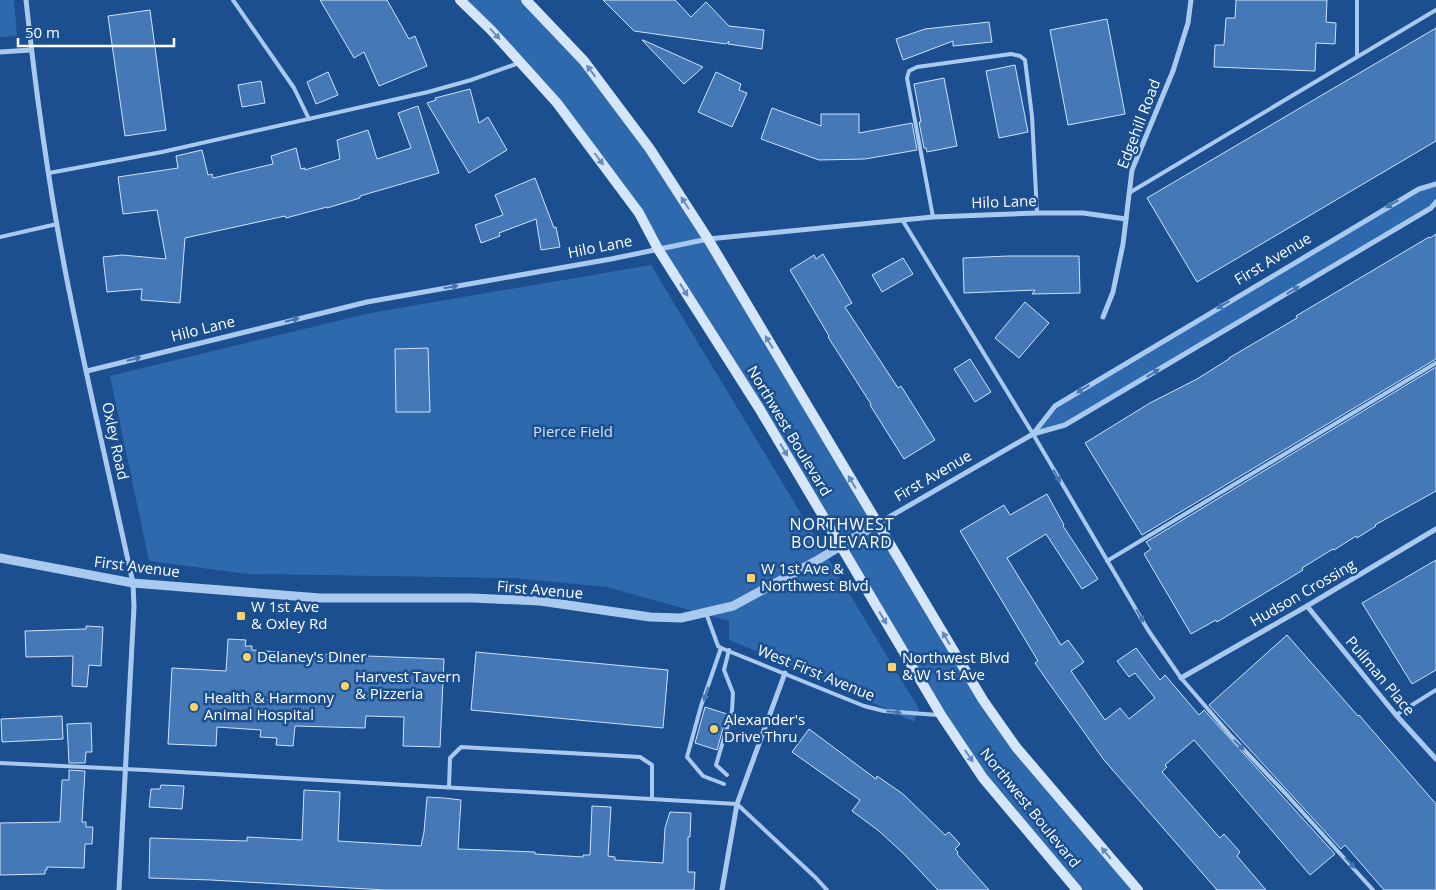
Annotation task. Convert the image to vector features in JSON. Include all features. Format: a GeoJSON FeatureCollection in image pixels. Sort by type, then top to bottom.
{"type":"FeatureCollection","features":[{"type":"Feature","properties":{"kind":"main road","name":"Northwest Boulevard"},"geometry":{"type":"LineString","coordinates":[[460,0],[491,30],[557,103],[633,205],[658,249],[759,408],[942,716],[983,778],[1078,890]]}},
{"type":"Feature","properties":{"kind":"main road","name":"Northwest Boulevard"},"geometry":{"type":"LineString","coordinates":[[526,0],[584,61],[650,150],[708,238],[877,524],[994,716],[1016,747],[1138,890]]}},
{"type":"Feature","properties":{"kind":"street","name":"Oxley Road"},"geometry":{"type":"LineString","coordinates":[[26,0],[31,50],[67,280],[133,583],[134,607],[119,890]]}},
{"type":"Feature","properties":{"kind":"street","name":"Edgehill Road"},"geometry":{"type":"LineString","coordinates":[[1103,317],[1114,292],[1132,170],[1174,72],[1188,23],[1191,0]]}},
{"type":"Feature","properties":{"kind":"street"},"geometry":{"type":"LineString","coordinates":[[0,52],[31,50]]}},
{"type":"Feature","properties":{"kind":"street","name":"First Avenue"},"geometry":{"type":"LineString","coordinates":[[1033,434],[1054,406],[1419,189],[1436,184]]}},
{"type":"Feature","properties":{"kind":"street","name":"First Avenue"},"geometry":{"type":"LineString","coordinates":[[0,558],[133,583],[320,598],[472,598],[540,602],[650,617],[681,618],[706,613],[734,606],[1033,434],[1065,425],[1423,213],[1436,202]]}},
{"type":"Feature","properties":{"kind":"street","name":"Hilo Lane"},"geometry":{"type":"LineString","coordinates":[[87,371],[366,302],[658,249],[708,238],[933,217],[1038,212],[1083,213],[1126,220]]}},
{"type":"Feature","properties":{"kind":"street","name":"Hudson Crossing"},"geometry":{"type":"LineString","coordinates":[[1182,678],[1436,529]]}},
{"type":"Feature","properties":{"kind":"street","name":"Pullman Place"},"geometry":{"type":"LineString","coordinates":[[1307,606],[1396,715],[1436,759]]}},
{"type":"Feature","properties":{"kind":"street"},"geometry":{"type":"LineString","coordinates":[[722,890],[737,804],[785,672]]}},
{"type":"Feature","properties":{"kind":"lane"},"geometry":{"type":"LineString","coordinates":[[233,0],[294,88],[309,119]]}},
{"type":"Feature","properties":{"kind":"lane"},"geometry":{"type":"LineString","coordinates":[[1357,0],[1357,57]]}},
{"type":"Feature","properties":{"kind":"lane"},"geometry":{"type":"LineString","coordinates":[[1129,194],[1436,10]]}},
{"type":"Feature","properties":{"kind":"lane"},"geometry":{"type":"LineString","coordinates":[[933,217],[907,78],[909,71],[918,67],[1011,54],[1026,60],[1032,116],[1038,212]]}},
{"type":"Feature","properties":{"kind":"lane"},"geometry":{"type":"LineString","coordinates":[[50,173],[162,152],[428,92],[521,63]]}},
{"type":"Feature","properties":{"kind":"lane"},"geometry":{"type":"LineString","coordinates":[[903,221],[1033,434],[1148,630],[1182,678],[1232,737],[1373,890]]}},
{"type":"Feature","properties":{"kind":"lane"},"geometry":{"type":"LineString","coordinates":[[0,237],[58,224]]}},
{"type":"Feature","properties":{"kind":"lane"},"geometry":{"type":"LineString","coordinates":[[1107,561],[1436,363]]}},
{"type":"Feature","properties":{"kind":"lane"},"geometry":{"type":"LineString","coordinates":[[706,613],[718,646],[722,648],[701,706],[687,757],[703,776],[724,784]]}},
{"type":"Feature","properties":{"kind":"lane","name":"West First Avenue"},"geometry":{"type":"LineString","coordinates":[[722,648],[785,672],[864,706],[884,711],[942,716]]}},
{"type":"Feature","properties":{"kind":"lane"},"geometry":{"type":"LineString","coordinates":[[727,776],[716,765],[732,711],[733,693],[724,670],[729,650]]}},
{"type":"Feature","properties":{"kind":"lane"},"geometry":{"type":"LineString","coordinates":[[1396,715],[1436,690]]}},
{"type":"Feature","properties":{"kind":"lane"},"geometry":{"type":"LineString","coordinates":[[449,787],[450,758],[461,747],[640,757],[652,765],[652,799]]}},
{"type":"Feature","properties":{"kind":"lane"},"geometry":{"type":"LineString","coordinates":[[0,763],[126,768],[737,804],[827,890]]}},
{"type":"Feature","properties":{"kind":"green space"},"geometry":{"type":"Polygon","coordinates":[[[0,0],[14,0],[17,36],[0,37],[0,0]]]}},
{"type":"Feature","properties":{"kind":"green space"},"geometry":{"type":"Polygon","coordinates":[[[460,0],[526,0],[584,61],[650,149],[983,700],[1138,890],[1077,890],[983,778],[658,249],[557,103],[460,0]]]}},
{"type":"Feature","properties":{"kind":"green space"},"geometry":{"type":"Polygon","coordinates":[[[1436,184],[1436,202],[1065,425],[1033,434],[1055,406],[1419,189],[1436,184]]]}},
{"type":"Feature","properties":{"kind":"green space","name":"Pierce Field"},"geometry":{"type":"Polygon","coordinates":[[[651,265],[919,709],[914,722],[800,669],[729,640],[729,621],[607,587],[513,578],[247,574],[149,561],[110,376],[370,313],[651,265]]]}},
{"type":"Feature","properties":{"kind":"building"},"geometry":{"type":"Polygon","coordinates":[[[320,0],[387,0],[409,39],[415,36],[427,66],[379,86],[364,52],[354,58],[320,0]]]}},
{"type":"Feature","properties":{"kind":"building"},"geometry":{"type":"Polygon","coordinates":[[[603,0],[675,0],[691,17],[706,2],[729,26],[764,30],[762,49],[728,44],[729,41],[726,44],[634,31],[603,0]]]}},
{"type":"Feature","properties":{"kind":"building"},"geometry":{"type":"Polygon","coordinates":[[[1236,0],[1327,0],[1326,22],[1336,23],[1335,44],[1316,43],[1315,71],[1214,67],[1215,45],[1224,45],[1226,18],[1235,18],[1236,0]]]}},
{"type":"Feature","properties":{"kind":"building"},"geometry":{"type":"Polygon","coordinates":[[[150,10],[166,130],[125,136],[108,16],[150,10]]]}},
{"type":"Feature","properties":{"kind":"building"},"geometry":{"type":"Polygon","coordinates":[[[1107,19],[1125,114],[1068,125],[1050,30],[1107,19]]]}},
{"type":"Feature","properties":{"kind":"building"},"geometry":{"type":"Polygon","coordinates":[[[989,22],[992,42],[953,46],[953,41],[903,60],[896,39],[925,29],[989,22]]]}},
{"type":"Feature","properties":{"kind":"building"},"geometry":{"type":"Polygon","coordinates":[[[1436,28],[1436,141],[1197,282],[1147,198],[1436,28]]]}},
{"type":"Feature","properties":{"kind":"building"},"geometry":{"type":"Polygon","coordinates":[[[643,40],[703,67],[684,84],[643,40]]]}},
{"type":"Feature","properties":{"kind":"building"},"geometry":{"type":"Polygon","coordinates":[[[1015,65],[1028,132],[999,138],[986,71],[1015,65]]]}},
{"type":"Feature","properties":{"kind":"building"},"geometry":{"type":"Polygon","coordinates":[[[328,72],[338,95],[316,104],[307,82],[328,72]]]}},
{"type":"Feature","properties":{"kind":"building"},"geometry":{"type":"Polygon","coordinates":[[[716,72],[741,84],[739,90],[747,93],[732,127],[698,112],[716,72]]]}},
{"type":"Feature","properties":{"kind":"building"},"geometry":{"type":"Polygon","coordinates":[[[944,78],[957,146],[927,152],[926,148],[924,148],[919,122],[921,122],[914,84],[944,78]]]}},
{"type":"Feature","properties":{"kind":"building"},"geometry":{"type":"Polygon","coordinates":[[[261,81],[265,103],[242,107],[238,85],[261,81]]]}},
{"type":"Feature","properties":{"kind":"building"},"geometry":{"type":"Polygon","coordinates":[[[470,89],[479,123],[488,117],[507,150],[469,173],[427,103],[436,100],[435,98],[470,89]]]}},
{"type":"Feature","properties":{"kind":"building"},"geometry":{"type":"Polygon","coordinates":[[[418,106],[439,173],[360,196],[360,198],[327,208],[185,238],[180,303],[141,300],[142,289],[107,292],[103,257],[122,255],[166,259],[157,210],[123,214],[118,177],[178,168],[176,156],[202,150],[208,175],[212,174],[213,178],[273,164],[271,156],[296,148],[301,169],[305,168],[305,170],[340,159],[337,140],[368,130],[377,159],[411,148],[398,113],[418,106]]]}},
{"type":"Feature","properties":{"kind":"building"},"geometry":{"type":"Polygon","coordinates":[[[772,108],[821,126],[821,114],[859,114],[859,133],[912,123],[917,150],[865,159],[819,160],[761,139],[772,108]]]}},
{"type":"Feature","properties":{"kind":"building"},"geometry":{"type":"Polygon","coordinates":[[[535,178],[554,228],[556,227],[560,247],[541,250],[536,219],[499,233],[500,236],[481,243],[475,225],[503,215],[495,195],[535,178]]]}},
{"type":"Feature","properties":{"kind":"building"},"geometry":{"type":"Polygon","coordinates":[[[1436,234],[1436,359],[1142,535],[1085,443],[1150,403],[1197,379],[1297,318],[1296,316],[1436,234]]]}},
{"type":"Feature","properties":{"kind":"building"},"geometry":{"type":"Polygon","coordinates":[[[823,254],[852,303],[845,307],[898,388],[901,386],[935,440],[904,459],[828,337],[790,270],[814,255],[816,259],[823,254]]]}},
{"type":"Feature","properties":{"kind":"building"},"geometry":{"type":"Polygon","coordinates":[[[1079,256],[1080,293],[1032,294],[1035,290],[964,293],[963,258],[1079,256]]]}},
{"type":"Feature","properties":{"kind":"building"},"geometry":{"type":"Polygon","coordinates":[[[903,258],[913,274],[882,292],[872,275],[903,258]]]}},
{"type":"Feature","properties":{"kind":"building"},"geometry":{"type":"Polygon","coordinates":[[[1025,302],[1049,323],[1019,358],[995,338],[1025,302]]]}},
{"type":"Feature","properties":{"kind":"building"},"geometry":{"type":"Polygon","coordinates":[[[428,348],[430,412],[396,412],[395,349],[428,348]]]}},
{"type":"Feature","properties":{"kind":"building"},"geometry":{"type":"Polygon","coordinates":[[[970,359],[991,392],[975,402],[954,369],[970,359]]]}},
{"type":"Feature","properties":{"kind":"building"},"geometry":{"type":"Polygon","coordinates":[[[1436,367],[1436,491],[1375,525],[1357,538],[1356,536],[1333,549],[1302,568],[1303,570],[1217,622],[1216,620],[1191,634],[1144,554],[1151,549],[1146,542],[1436,367]]]}},
{"type":"Feature","properties":{"kind":"building"},"geometry":{"type":"Polygon","coordinates":[[[1047,494],[1063,526],[1098,579],[1082,589],[1046,534],[1007,558],[1061,645],[1068,640],[1084,662],[1071,671],[1105,720],[1120,708],[1129,719],[1155,698],[1135,673],[1129,677],[1117,661],[1136,648],[1160,680],[1165,675],[1199,715],[1204,710],[1335,854],[1310,875],[1194,740],[1165,765],[1167,767],[1162,772],[1220,838],[1224,834],[1240,852],[1237,856],[1266,890],[1217,890],[1104,760],[1046,679],[1035,663],[1038,661],[960,531],[1004,505],[1010,515],[1047,494]]]}},
{"type":"Feature","properties":{"kind":"building"},"geometry":{"type":"Polygon","coordinates":[[[1436,560],[1436,670],[1412,684],[1362,603],[1436,560]]]}},
{"type":"Feature","properties":{"kind":"building"},"geometry":{"type":"Polygon","coordinates":[[[86,626],[103,627],[101,666],[89,665],[87,687],[72,686],[73,656],[26,657],[25,631],[86,629],[86,626]]]}},
{"type":"Feature","properties":{"kind":"building"},"geometry":{"type":"Polygon","coordinates":[[[1287,635],[1436,804],[1436,890],[1384,890],[1345,845],[1341,849],[1209,705],[1287,635]]]}},
{"type":"Feature","properties":{"kind":"building"},"geometry":{"type":"Polygon","coordinates":[[[228,639],[246,640],[245,646],[252,646],[252,650],[444,659],[440,747],[403,746],[404,717],[366,716],[365,728],[295,726],[293,746],[276,745],[277,738],[260,737],[261,730],[217,727],[216,746],[168,744],[172,668],[226,671],[228,639]]]}},
{"type":"Feature","properties":{"kind":"building"},"geometry":{"type":"Polygon","coordinates":[[[476,652],[668,670],[663,728],[471,710],[476,652]]]}},
{"type":"Feature","properties":{"kind":"building","name":"Alexander's Drive Thru"},"geometry":{"type":"Polygon","coordinates":[[[705,707],[727,714],[717,750],[695,743],[705,707]]]}},
{"type":"Feature","properties":{"kind":"building"},"geometry":{"type":"Polygon","coordinates":[[[62,716],[63,739],[2,742],[1,719],[62,716]]]}},
{"type":"Feature","properties":{"kind":"building"},"geometry":{"type":"Polygon","coordinates":[[[91,723],[92,752],[86,752],[85,763],[69,763],[67,724],[91,723]]]}},
{"type":"Feature","properties":{"kind":"building"},"geometry":{"type":"Polygon","coordinates":[[[809,729],[876,779],[877,776],[903,794],[945,835],[949,832],[960,844],[955,849],[958,852],[957,854],[989,890],[938,890],[879,831],[852,811],[860,800],[792,752],[809,729]]]}},
{"type":"Feature","properties":{"kind":"building"},"geometry":{"type":"Polygon","coordinates":[[[69,770],[85,771],[82,822],[86,822],[86,827],[93,827],[92,844],[85,844],[84,868],[47,867],[45,874],[0,875],[0,823],[60,822],[62,780],[69,780],[69,770]]]}},
{"type":"Feature","properties":{"kind":"building"},"geometry":{"type":"Polygon","coordinates":[[[161,785],[184,786],[182,809],[149,807],[151,789],[160,789],[161,785]]]}},
{"type":"Feature","properties":{"kind":"building"},"geometry":{"type":"Polygon","coordinates":[[[304,790],[340,792],[338,841],[421,846],[427,797],[444,798],[461,800],[458,849],[535,852],[535,854],[583,857],[583,855],[590,855],[592,806],[611,807],[608,856],[615,857],[615,860],[663,863],[665,828],[670,812],[691,813],[690,837],[688,837],[688,872],[695,872],[694,890],[385,890],[149,878],[150,838],[247,841],[247,837],[302,840],[304,790]]]}},
{"type":"Feature","properties":{"kind":"place","name":"W 1st Ave & Northwest Blvd"},"geometry":{"type":"Point","coordinates":[751,578]}},
{"type":"Feature","properties":{"kind":"place","name":"W 1st Ave & Oxley Rd"},"geometry":{"type":"Point","coordinates":[241,616]}},
{"type":"Feature","properties":{"kind":"place","name":"Delaney's Diner"},"geometry":{"type":"Point","coordinates":[247,657]}},
{"type":"Feature","properties":{"kind":"place","name":"Northwest Blvd & W 1st Ave"},"geometry":{"type":"Point","coordinates":[892,667]}},
{"type":"Feature","properties":{"kind":"place","name":"Harvest Tavern & Pizzeria"},"geometry":{"type":"Point","coordinates":[345,686]}},
{"type":"Feature","properties":{"kind":"place","name":"Health & Harmony Animal Hospital"},"geometry":{"type":"Point","coordinates":[194,707]}},
{"type":"Feature","properties":{"kind":"place","name":"Alexander's Drive Thru"},"geometry":{"type":"Point","coordinates":[714,729]}},
{"type":"Feature","properties":{"kind":"district","name":"NORTHWEST BOULEVARD"},"geometry":{"type":"Point","coordinates":[842,533]}}]}
